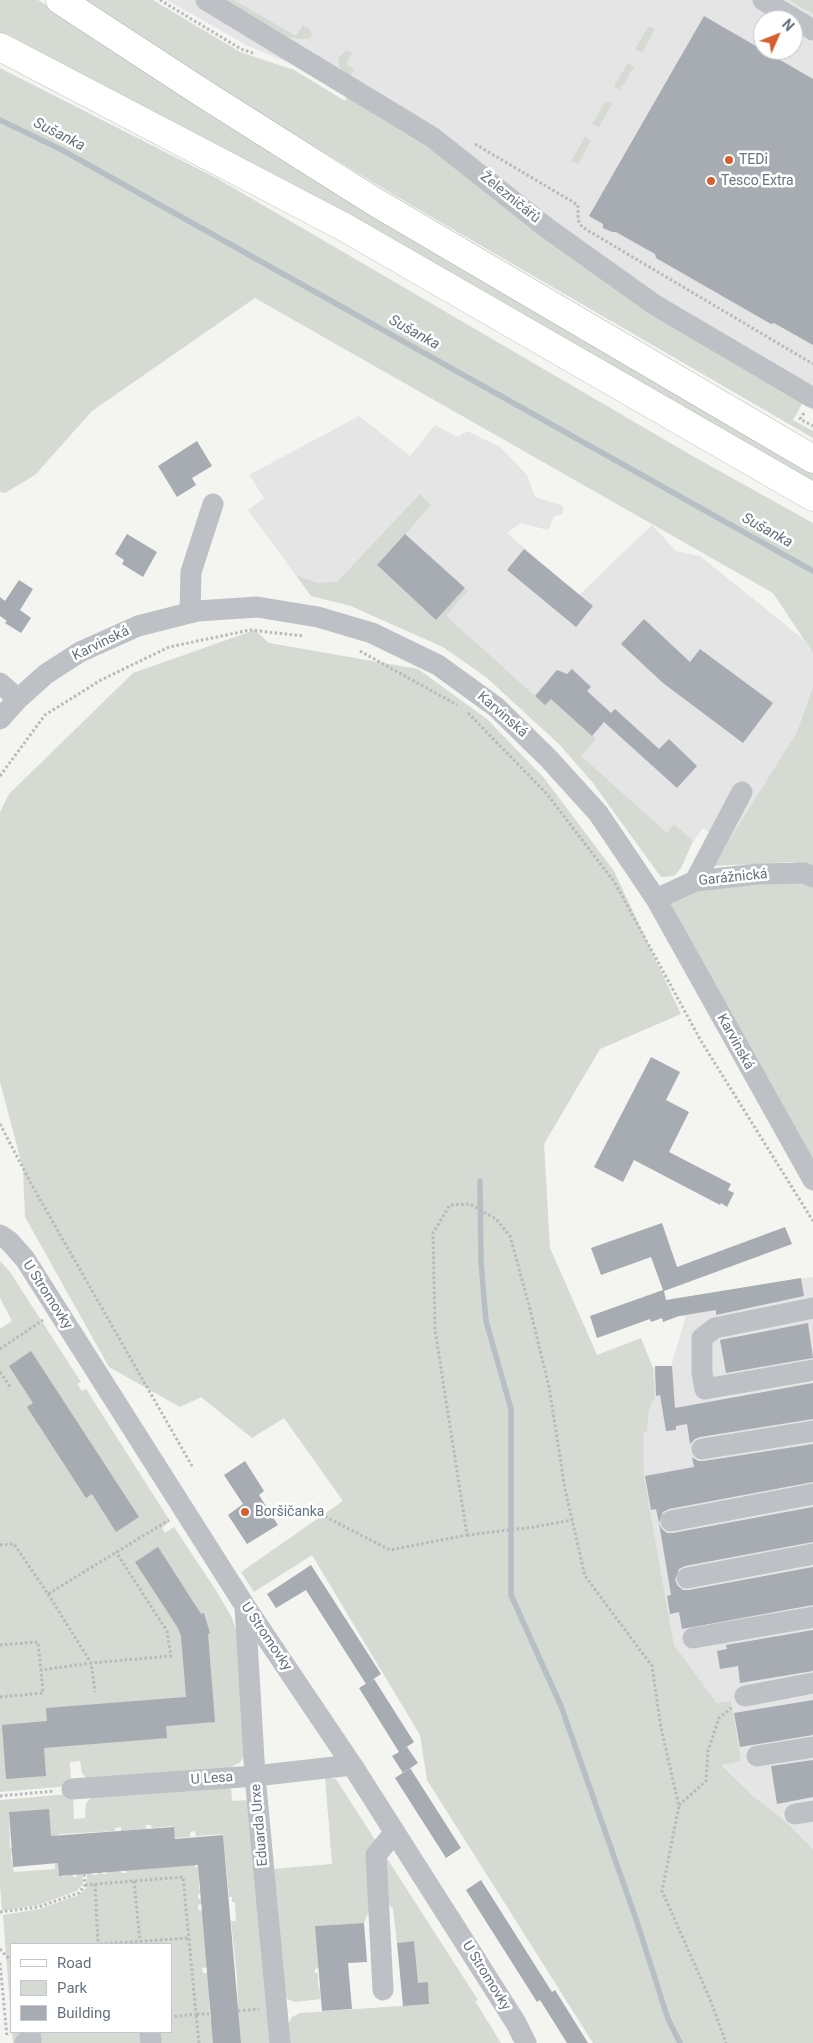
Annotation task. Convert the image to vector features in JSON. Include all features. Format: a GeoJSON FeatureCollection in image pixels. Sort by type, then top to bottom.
{"type":"FeatureCollection","features":[{"type":"Feature","properties":{"kind":"main road"},"geometry":{"type":"LineString","coordinates":[[60,0],[375,202],[813,459]]}},
{"type":"Feature","properties":{"kind":"main road"},"geometry":{"type":"LineString","coordinates":[[0,47],[344,227],[813,497]]}},
{"type":"Feature","properties":{"kind":"street","name":"Železničářů"},"geometry":{"type":"LineString","coordinates":[[206,0],[432,137],[547,228],[655,305],[813,398]]}},
{"type":"Feature","properties":{"kind":"street"},"geometry":{"type":"LineString","coordinates":[[762,0],[813,30]]}},
{"type":"Feature","properties":{"kind":"street"},"geometry":{"type":"LineString","coordinates":[[190,613],[190,572],[213,504]]}},
{"type":"Feature","properties":{"kind":"street","name":"Karvinská"},"geometry":{"type":"LineString","coordinates":[[0,720],[18,699],[46,674],[80,652],[138,626],[190,613],[257,608],[318,617],[372,633],[438,665],[496,707],[549,759],[598,813],[656,899],[813,1180]]}},
{"type":"Feature","properties":{"kind":"street"},"geometry":{"type":"LineString","coordinates":[[0,683],[18,699]]}},
{"type":"Feature","properties":{"kind":"street"},"geometry":{"type":"LineString","coordinates":[[695,881],[742,792]]}},
{"type":"Feature","properties":{"kind":"street","name":"Garážnická"},"geometry":{"type":"LineString","coordinates":[[656,899],[695,881],[758,874],[804,872],[813,878]]}},
{"type":"Feature","properties":{"kind":"street","name":"U Stromovky"},"geometry":{"type":"LineString","coordinates":[[0,1235],[9,1241],[25,1259],[245,1606],[395,1832],[516,2023],[526,2043]]}},
{"type":"Feature","properties":{"kind":"street"},"geometry":{"type":"LineString","coordinates":[[813,1308],[715,1328],[702,1338],[702,1373],[704,1389],[813,1370]]}},
{"type":"Feature","properties":{"kind":"street"},"geometry":{"type":"LineString","coordinates":[[702,1449],[813,1431]]}},
{"type":"Feature","properties":{"kind":"street"},"geometry":{"type":"LineString","coordinates":[[671,1521],[813,1494]]}},
{"type":"Feature","properties":{"kind":"street"},"geometry":{"type":"LineString","coordinates":[[687,1578],[813,1554]]}},
{"type":"Feature","properties":{"kind":"street","name":"Eduarda Urxe"},"geometry":{"type":"LineString","coordinates":[[245,1606],[255,1776],[280,2043]]}},
{"type":"Feature","properties":{"kind":"street"},"geometry":{"type":"LineString","coordinates":[[693,1638],[813,1617]]}},
{"type":"Feature","properties":{"kind":"street"},"geometry":{"type":"LineString","coordinates":[[745,1696],[813,1683]]}},
{"type":"Feature","properties":{"kind":"street"},"geometry":{"type":"LineString","coordinates":[[757,1756],[813,1747]]}},
{"type":"Feature","properties":{"kind":"street","name":"U Lesa"},"geometry":{"type":"LineString","coordinates":[[72,1789],[255,1776],[352,1765]]}},
{"type":"Feature","properties":{"kind":"street"},"geometry":{"type":"LineString","coordinates":[[383,1990],[376,1855],[395,1832]]}},
{"type":"Feature","properties":{"kind":"street"},"geometry":{"type":"LineString","coordinates":[[25,2043],[31,2042],[30,2033]]}},
{"type":"Feature","properties":{"kind":"path"},"geometry":{"type":"LineString","coordinates":[[0,776],[45,715],[101,680],[168,647],[250,630],[314,638]]}},
{"type":"Feature","properties":{"kind":"path"},"geometry":{"type":"LineString","coordinates":[[357,650],[464,709],[547,794],[615,883],[701,1040],[813,1221]]}},
{"type":"Feature","properties":{"kind":"path"},"geometry":{"type":"LineString","coordinates":[[0,1124],[38,1197],[192,1466]]}},
{"type":"Feature","properties":{"kind":"path"},"geometry":{"type":"LineString","coordinates":[[467,1535],[435,1330],[433,1232],[450,1205],[470,1204],[496,1219],[510,1236],[549,1387],[565,1489],[585,1576],[652,1666],[661,1728],[679,1806],[662,1891],[710,1999],[726,2043]]}},
{"type":"Feature","properties":{"kind":"path"},"geometry":{"type":"LineString","coordinates":[[0,1349],[57,1310]]}},
{"type":"Feature","properties":{"kind":"path"},"geometry":{"type":"LineString","coordinates":[[0,1372],[10,1387]]}},
{"type":"Feature","properties":{"kind":"path"},"geometry":{"type":"LineString","coordinates":[[316,1512],[390,1550],[467,1535],[534,1527],[572,1520]]}},
{"type":"Feature","properties":{"kind":"path"},"geometry":{"type":"LineString","coordinates":[[48,1594],[173,1517]]}},
{"type":"Feature","properties":{"kind":"path"},"geometry":{"type":"LineString","coordinates":[[0,1545],[14,1544],[48,1594],[91,1663],[95,1692]]}},
{"type":"Feature","properties":{"kind":"path"},"geometry":{"type":"LineString","coordinates":[[41,1670],[91,1663],[171,1656],[167,1631],[116,1552]]}},
{"type":"Feature","properties":{"kind":"path"},"geometry":{"type":"LineString","coordinates":[[0,1645],[38,1642],[43,1693],[0,1697]]}},
{"type":"Feature","properties":{"kind":"path"},"geometry":{"type":"LineString","coordinates":[[679,1806],[706,1780],[708,1751],[719,1718],[745,1696]]}},
{"type":"Feature","properties":{"kind":"path"},"geometry":{"type":"LineString","coordinates":[[0,1796],[72,1789]]}},
{"type":"Feature","properties":{"kind":"path"},"geometry":{"type":"LineString","coordinates":[[0,1912],[38,1907],[79,1893],[85,1884],[84,1874]]}},
{"type":"Feature","properties":{"kind":"path"},"geometry":{"type":"LineString","coordinates":[[85,1884],[183,1877],[199,2043]]}},
{"type":"Feature","properties":{"kind":"path"},"geometry":{"type":"LineString","coordinates":[[134,1881],[140,1942]]}},
{"type":"Feature","properties":{"kind":"path"},"geometry":{"type":"LineString","coordinates":[[95,1884],[99,1943]]}},
{"type":"Feature","properties":{"kind":"path"},"geometry":{"type":"LineString","coordinates":[[120,1943],[189,1938]]}},
{"type":"Feature","properties":{"kind":"path"},"geometry":{"type":"LineString","coordinates":[[0,1949],[10,1960]]}},
{"type":"Feature","properties":{"kind":"path"},"geometry":{"type":"LineString","coordinates":[[0,1963],[7,2043]]}},
{"type":"Feature","properties":{"kind":"path"},"geometry":{"type":"LineString","coordinates":[[172,2017],[210,2014]]}},
{"type":"Feature","properties":{"kind":"shaded area"},"geometry":{"type":"Polygon","coordinates":[[[167,0],[813,0],[813,410],[635,302],[352,98],[287,62],[248,46],[167,0]]]}},
{"type":"Feature","properties":{"kind":"shaded area"},"geometry":{"type":"Polygon","coordinates":[[[359,416],[410,456],[435,425],[458,437],[467,431],[500,447],[527,475],[535,497],[563,506],[563,514],[554,516],[548,530],[521,523],[507,533],[579,595],[652,525],[676,551],[700,556],[803,639],[813,653],[813,686],[797,732],[727,845],[703,828],[668,876],[661,877],[593,783],[560,745],[486,677],[443,647],[351,606],[311,596],[248,510],[264,498],[249,475],[359,416]]]}},
{"type":"Feature","properties":{"kind":"shaded area"},"geometry":{"type":"Polygon","coordinates":[[[813,1277],[813,1849],[783,1819],[754,1797],[722,1764],[740,1761],[731,1701],[717,1703],[674,1645],[642,1464],[643,1433],[647,1432],[649,1410],[655,1397],[653,1368],[671,1366],[686,1316],[676,1317],[673,1299],[813,1277]]]}},
{"type":"Feature","properties":{"kind":"green space"},"geometry":{"type":"Polygon","coordinates":[[[0,0],[38,0],[813,472],[813,484],[0,34],[0,0]]]}},
{"type":"Feature","properties":{"kind":"green space"},"geometry":{"type":"Polygon","coordinates":[[[84,0],[153,0],[240,52],[294,70],[345,101],[349,94],[420,135],[804,401],[793,420],[813,431],[813,438],[399,198],[282,127],[84,0]]]}},
{"type":"Feature","properties":{"kind":"green space"},"geometry":{"type":"Polygon","coordinates":[[[221,0],[234,0],[296,36],[303,25],[310,29],[312,36],[308,39],[288,37],[221,0]]]}},
{"type":"Feature","properties":{"kind":"green space"},"geometry":{"type":"Polygon","coordinates":[[[789,0],[813,0],[813,14],[789,0]]]}},
{"type":"Feature","properties":{"kind":"green space"},"geometry":{"type":"Polygon","coordinates":[[[649,26],[655,29],[642,53],[635,49],[649,26]]]}},
{"type":"Feature","properties":{"kind":"green space"},"geometry":{"type":"Polygon","coordinates":[[[347,50],[352,53],[346,64],[354,69],[350,77],[343,72],[338,63],[339,57],[347,50]]]}},
{"type":"Feature","properties":{"kind":"green space"},"geometry":{"type":"Polygon","coordinates":[[[628,63],[634,67],[620,90],[614,86],[628,63]]]}},
{"type":"Feature","properties":{"kind":"green space"},"geometry":{"type":"Polygon","coordinates":[[[0,68],[218,179],[696,458],[813,523],[813,653],[773,593],[255,298],[92,411],[35,475],[5,493],[0,492],[0,68]]]}},
{"type":"Feature","properties":{"kind":"green space"},"geometry":{"type":"Polygon","coordinates":[[[606,101],[612,104],[599,127],[592,124],[606,101]]]}},
{"type":"Feature","properties":{"kind":"green space"},"geometry":{"type":"Polygon","coordinates":[[[585,137],[591,141],[578,164],[571,161],[585,137]]]}},
{"type":"Feature","properties":{"kind":"green space"},"geometry":{"type":"Polygon","coordinates":[[[420,494],[431,505],[377,566],[436,620],[465,589],[468,590],[446,616],[545,705],[561,687],[568,714],[596,739],[581,756],[667,833],[674,824],[693,841],[681,868],[674,876],[661,877],[593,783],[560,745],[486,677],[443,647],[351,606],[311,596],[296,575],[317,583],[337,582],[420,494]]]}},
{"type":"Feature","properties":{"kind":"green space"},"geometry":{"type":"Polygon","coordinates":[[[255,630],[269,643],[418,669],[487,719],[544,778],[614,871],[681,1014],[600,1049],[544,1144],[550,1248],[597,1355],[641,1338],[653,1368],[655,1397],[649,1410],[647,1432],[643,1433],[644,1476],[674,1645],[717,1703],[731,1701],[741,1761],[722,1765],[754,1797],[783,1819],[813,1849],[813,2043],[593,2043],[427,1780],[420,1735],[312,1555],[254,1592],[241,1572],[343,1501],[284,1418],[252,1438],[201,1397],[180,1407],[109,1367],[25,1217],[23,1169],[0,1082],[0,812],[9,794],[133,673],[255,630]]]}},
{"type":"Feature","properties":{"kind":"green space"},"geometry":{"type":"Polygon","coordinates":[[[813,686],[813,868],[791,862],[713,866],[797,732],[813,686]]]}},
{"type":"Feature","properties":{"kind":"green space"},"geometry":{"type":"Polygon","coordinates":[[[800,880],[813,886],[813,1161],[666,903],[693,889],[800,880]]]}},
{"type":"Feature","properties":{"kind":"green space"},"geometry":{"type":"Polygon","coordinates":[[[0,1261],[10,1272],[81,1382],[77,1384],[82,1391],[86,1389],[170,1521],[162,1528],[165,1533],[174,1527],[232,1618],[237,1633],[245,1756],[239,1763],[231,1767],[229,1772],[87,1779],[82,1773],[80,1761],[70,1762],[71,1784],[69,1786],[0,1792],[0,1329],[12,1321],[0,1298],[0,1261]]]}},
{"type":"Feature","properties":{"kind":"green space"},"geometry":{"type":"Polygon","coordinates":[[[325,1777],[336,1779],[478,2000],[475,2001],[501,2043],[288,2043],[288,2025],[292,2017],[300,2013],[429,2004],[428,1983],[417,1983],[414,1941],[397,1943],[393,1908],[383,1901],[371,1906],[364,1923],[315,1926],[319,1967],[314,1970],[315,1973],[318,1973],[321,1999],[295,2002],[287,1999],[274,1869],[332,1864],[325,1777]]]}},
{"type":"Feature","properties":{"kind":"green space"},"geometry":{"type":"Polygon","coordinates":[[[231,1787],[232,1801],[250,1800],[272,2043],[241,2043],[231,1921],[236,1921],[235,1902],[232,1902],[232,1897],[229,1897],[223,1834],[196,1836],[195,1831],[190,1832],[190,1837],[175,1838],[173,1826],[152,1828],[151,1825],[146,1825],[146,1829],[121,1831],[121,1827],[115,1828],[115,1831],[60,1834],[51,1838],[48,1809],[9,1812],[10,1848],[12,1848],[11,1859],[14,1872],[55,1869],[55,1863],[58,1863],[63,1877],[72,1874],[73,1877],[77,1877],[77,1874],[82,1874],[83,1884],[77,1891],[38,1905],[2,1911],[0,1884],[0,1800],[70,1794],[73,1796],[74,1819],[85,1818],[86,1804],[91,1797],[231,1787]]]}},
{"type":"Feature","properties":{"kind":"green space"},"geometry":{"type":"Polygon","coordinates":[[[194,1863],[195,1867],[199,1866],[199,1888],[201,1894],[198,1894],[198,1899],[202,1899],[202,1904],[198,1905],[198,1910],[203,1911],[208,1967],[202,1968],[203,1973],[208,1973],[210,2017],[213,2023],[214,2043],[13,2043],[12,2033],[172,2033],[172,1943],[10,1943],[10,2006],[3,1915],[39,1909],[79,1895],[86,1888],[87,1873],[97,1875],[97,1872],[107,1874],[107,1872],[121,1870],[121,1873],[126,1873],[126,1870],[194,1863]]]}},
{"type":"Feature","properties":{"kind":"building","name":"Tesco Extra"},"geometry":{"type":"Polygon","coordinates":[[[704,16],[753,44],[753,60],[780,60],[813,79],[813,345],[774,323],[771,324],[656,258],[655,254],[616,232],[603,228],[603,224],[589,216],[704,16]]]}},
{"type":"Feature","properties":{"kind":"building"},"geometry":{"type":"Polygon","coordinates":[[[197,441],[212,466],[192,478],[196,485],[177,497],[158,466],[197,441]]]}},
{"type":"Feature","properties":{"kind":"building"},"geometry":{"type":"Polygon","coordinates":[[[127,534],[157,552],[143,577],[122,564],[124,560],[115,554],[127,534]]]}},
{"type":"Feature","properties":{"kind":"building"},"geometry":{"type":"Polygon","coordinates":[[[405,534],[465,588],[436,620],[377,565],[405,534]]]}},
{"type":"Feature","properties":{"kind":"building"},"geometry":{"type":"Polygon","coordinates":[[[524,549],[593,606],[576,627],[507,570],[524,549]]]}},
{"type":"Feature","properties":{"kind":"building"},"geometry":{"type":"Polygon","coordinates":[[[19,580],[33,589],[20,610],[31,618],[21,633],[5,623],[7,621],[0,616],[0,597],[5,601],[19,580]]]}},
{"type":"Feature","properties":{"kind":"building"},"geometry":{"type":"Polygon","coordinates":[[[644,619],[690,662],[700,649],[773,703],[743,743],[663,683],[621,644],[644,619]]]}},
{"type":"Feature","properties":{"kind":"building"},"geometry":{"type":"Polygon","coordinates":[[[572,669],[591,687],[587,691],[611,713],[615,709],[659,749],[669,739],[697,766],[677,788],[604,722],[592,736],[551,699],[545,705],[535,696],[557,670],[567,674],[572,669]]]}},
{"type":"Feature","properties":{"kind":"building"},"geometry":{"type":"Polygon","coordinates":[[[651,1057],[680,1072],[666,1100],[689,1112],[669,1152],[731,1184],[728,1190],[734,1193],[727,1207],[634,1160],[623,1182],[594,1167],[651,1057]]]}},
{"type":"Feature","properties":{"kind":"building"},"geometry":{"type":"Polygon","coordinates":[[[662,1223],[677,1267],[785,1227],[792,1244],[664,1291],[666,1300],[801,1278],[804,1296],[716,1315],[716,1310],[679,1316],[663,1322],[662,1318],[651,1322],[650,1319],[597,1338],[590,1316],[663,1290],[651,1257],[601,1275],[591,1248],[662,1223]]]}},
{"type":"Feature","properties":{"kind":"building"},"geometry":{"type":"Polygon","coordinates":[[[808,1323],[813,1358],[726,1373],[720,1340],[808,1323]]]}},
{"type":"Feature","properties":{"kind":"building"},"geometry":{"type":"Polygon","coordinates":[[[31,1351],[139,1517],[116,1532],[92,1494],[86,1498],[27,1407],[33,1403],[9,1366],[31,1351]]]}},
{"type":"Feature","properties":{"kind":"building"},"geometry":{"type":"Polygon","coordinates":[[[655,1366],[672,1366],[675,1408],[813,1383],[813,1419],[700,1437],[690,1444],[687,1424],[676,1426],[676,1430],[666,1431],[660,1395],[656,1396],[655,1366]]]}},
{"type":"Feature","properties":{"kind":"building"},"geometry":{"type":"Polygon","coordinates":[[[813,1444],[813,1482],[669,1509],[663,1512],[659,1523],[656,1509],[651,1510],[645,1476],[694,1467],[692,1457],[698,1461],[704,1461],[813,1444]]]}},
{"type":"Feature","properties":{"kind":"building"},"geometry":{"type":"Polygon","coordinates":[[[245,1461],[264,1491],[259,1495],[278,1525],[247,1544],[228,1515],[243,1504],[224,1475],[245,1461]]]}},
{"type":"Feature","properties":{"kind":"building"},"geometry":{"type":"Polygon","coordinates":[[[813,1507],[813,1542],[685,1566],[679,1569],[675,1580],[683,1590],[689,1590],[813,1567],[813,1605],[682,1629],[679,1612],[670,1614],[667,1596],[671,1595],[659,1523],[667,1533],[673,1533],[813,1507]]]}},
{"type":"Feature","properties":{"kind":"building"},"geometry":{"type":"Polygon","coordinates":[[[158,1547],[201,1614],[204,1613],[210,1633],[208,1634],[215,1722],[166,1726],[167,1738],[44,1748],[46,1776],[6,1779],[2,1725],[47,1721],[46,1708],[186,1697],[181,1636],[178,1628],[135,1562],[158,1547]]]}},
{"type":"Feature","properties":{"kind":"building"},"geometry":{"type":"Polygon","coordinates":[[[311,1565],[381,1674],[366,1684],[306,1590],[276,1608],[267,1594],[311,1565]]]}},
{"type":"Feature","properties":{"kind":"building"},"geometry":{"type":"Polygon","coordinates":[[[813,1630],[813,1671],[740,1683],[738,1666],[720,1669],[717,1651],[727,1649],[726,1645],[813,1630]]]}},
{"type":"Feature","properties":{"kind":"building"},"geometry":{"type":"Polygon","coordinates":[[[374,1679],[414,1742],[402,1750],[407,1747],[418,1763],[403,1773],[392,1756],[399,1752],[359,1688],[374,1679]]]}},
{"type":"Feature","properties":{"kind":"building"},"geometry":{"type":"Polygon","coordinates":[[[813,1700],[813,1735],[740,1747],[734,1713],[813,1700]]]}},
{"type":"Feature","properties":{"kind":"building"},"geometry":{"type":"Polygon","coordinates":[[[813,1760],[813,1797],[777,1804],[771,1766],[813,1760]]]}},
{"type":"Feature","properties":{"kind":"building"},"geometry":{"type":"Polygon","coordinates":[[[410,1768],[461,1848],[446,1858],[395,1778],[410,1768]]]}},
{"type":"Feature","properties":{"kind":"building"},"geometry":{"type":"Polygon","coordinates":[[[49,1809],[51,1836],[174,1827],[175,1839],[223,1835],[241,2043],[213,2043],[198,1865],[59,1876],[58,1863],[13,1867],[9,1812],[49,1809]]]}},
{"type":"Feature","properties":{"kind":"building"},"geometry":{"type":"Polygon","coordinates":[[[481,1880],[552,1992],[555,1990],[588,2043],[567,2043],[540,2000],[537,2002],[466,1890],[481,1880]]]}},
{"type":"Feature","properties":{"kind":"building"},"geometry":{"type":"Polygon","coordinates":[[[364,1923],[367,1962],[348,1963],[352,2009],[322,2011],[315,1926],[364,1923]]]}},
{"type":"Feature","properties":{"kind":"building"},"geometry":{"type":"Polygon","coordinates":[[[414,1941],[418,1983],[428,1982],[429,2004],[403,2006],[397,1943],[414,1941]]]}},
{"type":"Feature","properties":{"kind":"waterway","name":"Sušanka"},"geometry":{"type":"LineString","coordinates":[[0,120],[62,150],[813,571]]}},
{"type":"Feature","properties":{"kind":"waterway"},"geometry":{"type":"LineString","coordinates":[[480,1181],[481,1262],[486,1321],[511,1409],[511,1595],[561,1706],[637,1922],[668,2019],[680,2043]]}},
{"type":"Feature","properties":{"kind":"place","name":"TEDi"},"geometry":{"type":"Point","coordinates":[729,160]}},
{"type":"Feature","properties":{"kind":"place","name":"Tesco Extra"},"geometry":{"type":"Point","coordinates":[711,181]}},
{"type":"Feature","properties":{"kind":"place","name":"Boršičanka"},"geometry":{"type":"Point","coordinates":[245,1512]}}]}
